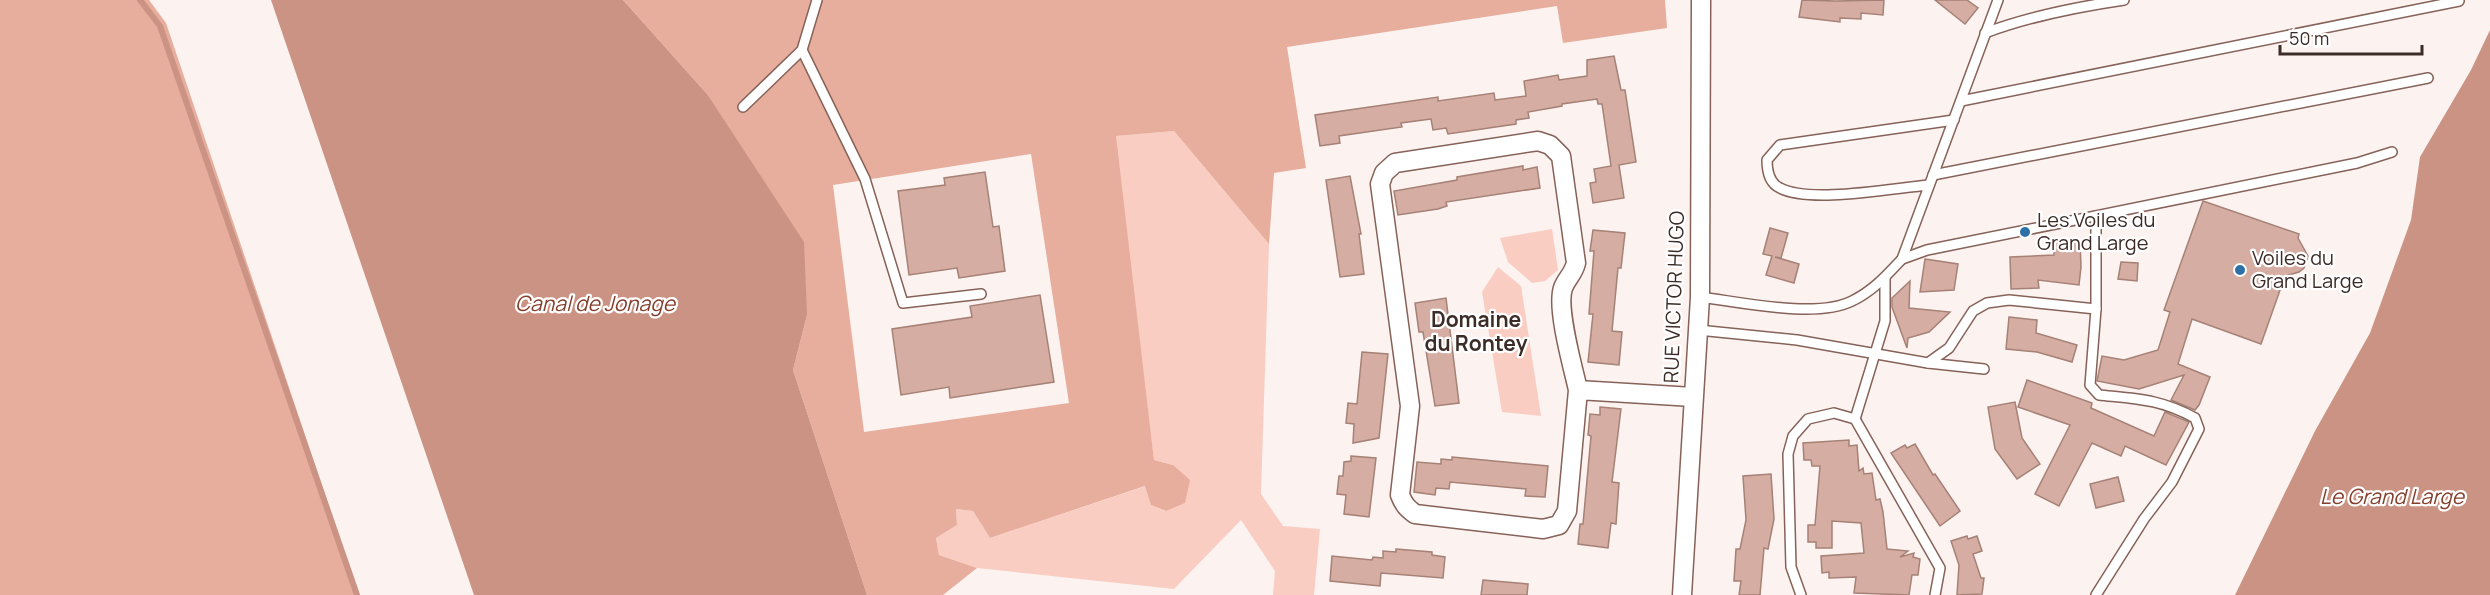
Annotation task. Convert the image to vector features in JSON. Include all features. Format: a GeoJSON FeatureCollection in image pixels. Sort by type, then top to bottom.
{"type":"FeatureCollection","features":[{"type":"Feature","properties":{"kind":"street","name":"RUE VICTOR HUGO"},"geometry":{"type":"LineString","coordinates":[[1682,595],[1700,297],[1701,0]]}},
{"type":"Feature","properties":{"kind":"street"},"geometry":{"type":"LineString","coordinates":[[1538,141],[1550,145],[1561,156],[1576,263],[1573,275],[1564,286],[1561,304],[1578,390],[1567,511],[1559,525],[1543,529],[1415,514],[1404,506],[1400,495],[1410,406],[1380,184],[1384,173],[1395,163],[1538,141]]}},
{"type":"Feature","properties":{"kind":"street"},"geometry":{"type":"LineString","coordinates":[[1578,390],[1693,397]]}},
{"type":"Feature","properties":{"kind":"lane"},"geometry":{"type":"LineString","coordinates":[[743,107],[802,50],[817,0]]}},
{"type":"Feature","properties":{"kind":"lane"},"geometry":{"type":"LineString","coordinates":[[1700,297],[1814,310],[1851,302],[1886,278],[1902,259],[1998,0]]}},
{"type":"Feature","properties":{"kind":"lane"},"geometry":{"type":"LineString","coordinates":[[1985,33],[2017,21],[2077,7],[2124,0]]}},
{"type":"Feature","properties":{"kind":"lane"},"geometry":{"type":"LineString","coordinates":[[1962,101],[2459,1]]}},
{"type":"Feature","properties":{"kind":"lane"},"geometry":{"type":"LineString","coordinates":[[802,50],[865,179],[903,303],[981,294]]}},
{"type":"Feature","properties":{"kind":"lane"},"geometry":{"type":"LineString","coordinates":[[1933,175],[2428,78]]}},
{"type":"Feature","properties":{"kind":"lane"},"geometry":{"type":"LineString","coordinates":[[1929,185],[1828,194],[1797,194],[1777,188],[1767,174],[1767,160],[1780,145],[1954,120]]}},
{"type":"Feature","properties":{"kind":"lane"},"geometry":{"type":"LineString","coordinates":[[1902,259],[1927,250],[2357,163],[2392,152]]}},
{"type":"Feature","properties":{"kind":"lane"},"geometry":{"type":"LineString","coordinates":[[2096,216],[2096,309],[2090,385],[2099,395],[2155,400],[2174,406],[2195,418],[2199,429],[2172,482],[2144,519],[2096,595]]}},
{"type":"Feature","properties":{"kind":"lane"},"geometry":{"type":"LineString","coordinates":[[1855,419],[1885,321],[1886,278]]}},
{"type":"Feature","properties":{"kind":"lane"},"geometry":{"type":"LineString","coordinates":[[1928,363],[1949,348],[1973,311],[1987,303],[2009,300],[2096,309]]}},
{"type":"Feature","properties":{"kind":"lane"},"geometry":{"type":"LineString","coordinates":[[1698,330],[1797,340],[1928,363],[1984,369]]}},
{"type":"Feature","properties":{"kind":"lane"},"geometry":{"type":"LineString","coordinates":[[1801,595],[1791,567],[1788,454],[1793,436],[1808,420],[1834,413],[1855,419],[1940,568],[1935,595]]}},
{"type":"Feature","properties":{"kind":"shaded area"},"geometry":{"type":"Polygon","coordinates":[[[0,0],[149,0],[166,23],[359,595],[0,595],[0,0]]]}},
{"type":"Feature","properties":{"kind":"shaded area"},"geometry":{"type":"Polygon","coordinates":[[[623,0],[1665,0],[1667,28],[1563,43],[1557,6],[1287,47],[1306,168],[1274,173],[1269,244],[1174,131],[1116,136],[1154,460],[1173,465],[1190,480],[1185,503],[1166,511],[1151,505],[1145,486],[990,538],[973,511],[956,509],[957,525],[936,538],[939,555],[977,568],[943,595],[867,595],[793,370],[807,315],[707,94],[623,0]],[[1031,154],[833,185],[864,432],[1069,403],[1031,154]]]}},
{"type":"Feature","properties":{"kind":"shaded area"},"geometry":{"type":"Polygon","coordinates":[[[1174,131],[1269,244],[1261,494],[1283,526],[1320,529],[1314,595],[1273,595],[1275,571],[1241,520],[1174,589],[977,568],[939,555],[936,538],[957,525],[956,509],[973,511],[990,538],[1146,486],[1151,505],[1165,511],[1185,503],[1173,465],[1154,460],[1115,136],[1174,131]]]}},
{"type":"Feature","properties":{"kind":"shaded area"},"geometry":{"type":"Polygon","coordinates":[[[1552,229],[1558,270],[1545,281],[1532,283],[1508,262],[1500,238],[1552,229]]]}},
{"type":"Feature","properties":{"kind":"shaded area"},"geometry":{"type":"Polygon","coordinates":[[[1498,267],[1521,286],[1541,416],[1502,412],[1482,292],[1498,267]]]}},
{"type":"Feature","properties":{"kind":"water","name":"Canal de Jonage"},"geometry":{"type":"Polygon","coordinates":[[[271,0],[623,0],[707,94],[804,242],[807,315],[793,370],[867,595],[474,595],[271,0]]]}},
{"type":"Feature","properties":{"kind":"water","name":"Le Grand Large"},"geometry":{"type":"Polygon","coordinates":[[[2490,30],[2490,595],[2235,595],[2315,431],[2370,333],[2411,220],[2420,157],[2471,70],[2490,30]]]}},
{"type":"Feature","properties":{"kind":"building"},"geometry":{"type":"Polygon","coordinates":[[[1802,0],[1884,0],[1883,15],[1861,13],[1861,19],[1840,18],[1840,22],[1799,17],[1802,0]]]}},
{"type":"Feature","properties":{"kind":"building"},"geometry":{"type":"Polygon","coordinates":[[[1935,0],[1967,0],[1978,8],[1965,24],[1935,0]]]}},
{"type":"Feature","properties":{"kind":"building"},"geometry":{"type":"Polygon","coordinates":[[[1614,56],[1621,90],[1625,90],[1636,162],[1619,165],[1624,198],[1593,203],[1590,183],[1596,182],[1594,169],[1611,166],[1602,104],[1598,104],[1597,99],[1528,112],[1529,118],[1516,120],[1516,124],[1448,134],[1446,128],[1433,130],[1431,119],[1401,123],[1402,127],[1339,136],[1340,143],[1320,146],[1315,115],[1438,97],[1438,101],[1494,93],[1495,100],[1526,96],[1524,81],[1558,75],[1559,80],[1587,76],[1587,60],[1614,56]]]}},
{"type":"Feature","properties":{"kind":"building"},"geometry":{"type":"Polygon","coordinates":[[[1523,166],[1523,170],[1537,167],[1540,188],[1446,202],[1447,206],[1438,209],[1398,215],[1394,191],[1523,166]]]}},
{"type":"Feature","properties":{"kind":"building"},"geometry":{"type":"Polygon","coordinates":[[[985,172],[993,227],[999,226],[1005,271],[959,278],[957,268],[909,275],[898,191],[945,185],[944,178],[985,172]]]}},
{"type":"Feature","properties":{"kind":"building"},"geometry":{"type":"Polygon","coordinates":[[[1350,176],[1361,234],[1359,234],[1364,274],[1340,277],[1326,180],[1350,176]]]}},
{"type":"Feature","properties":{"kind":"building","name":"Voiles du Grand Large"},"geometry":{"type":"Polygon","coordinates":[[[2203,201],[2299,234],[2298,238],[2308,256],[2304,268],[2285,276],[2261,344],[2192,319],[2178,364],[2210,377],[2195,410],[2171,400],[2184,375],[2139,389],[2097,381],[2102,356],[2124,360],[2158,350],[2170,312],[2164,310],[2203,201]]]}},
{"type":"Feature","properties":{"kind":"building"},"geometry":{"type":"Polygon","coordinates":[[[1770,228],[1788,233],[1781,258],[1775,257],[1799,264],[1794,283],[1766,275],[1772,256],[1763,254],[1770,228]]]}},
{"type":"Feature","properties":{"kind":"building"},"geometry":{"type":"Polygon","coordinates":[[[1593,230],[1625,233],[1621,268],[1618,268],[1612,331],[1622,332],[1619,365],[1588,362],[1593,314],[1589,314],[1594,251],[1590,251],[1593,230]]]}},
{"type":"Feature","properties":{"kind":"building"},"geometry":{"type":"Polygon","coordinates":[[[2054,241],[2080,241],[2079,285],[2038,280],[2039,288],[2011,289],[2010,257],[2054,255],[2054,241]]]}},
{"type":"Feature","properties":{"kind":"building"},"geometry":{"type":"Polygon","coordinates":[[[1925,259],[1958,264],[1954,290],[1920,292],[1925,259]]]}},
{"type":"Feature","properties":{"kind":"building"},"geometry":{"type":"Polygon","coordinates":[[[2121,262],[2138,263],[2137,281],[2118,279],[2121,262]]]}},
{"type":"Feature","properties":{"kind":"building"},"geometry":{"type":"Polygon","coordinates":[[[1910,281],[1909,308],[1950,312],[1929,332],[1908,338],[1907,348],[1892,307],[1892,298],[1910,281]]]}},
{"type":"Feature","properties":{"kind":"building"},"geometry":{"type":"Polygon","coordinates":[[[1040,295],[1054,382],[950,398],[949,387],[901,395],[892,329],[972,317],[970,306],[1040,295]]]}},
{"type":"Feature","properties":{"kind":"building"},"geometry":{"type":"Polygon","coordinates":[[[1446,298],[1459,403],[1435,406],[1423,332],[1419,332],[1415,303],[1446,298]]]}},
{"type":"Feature","properties":{"kind":"building"},"geometry":{"type":"Polygon","coordinates":[[[2009,317],[2037,320],[2036,333],[2077,345],[2072,362],[2037,352],[2006,349],[2009,317]]]}},
{"type":"Feature","properties":{"kind":"building"},"geometry":{"type":"Polygon","coordinates":[[[1362,352],[1388,354],[1379,438],[1353,443],[1354,424],[1346,423],[1348,403],[1357,404],[1362,352]]]}},
{"type":"Feature","properties":{"kind":"building"},"geometry":{"type":"Polygon","coordinates":[[[2027,380],[2092,403],[2091,408],[2154,436],[2165,412],[2189,422],[2166,465],[2125,446],[2121,456],[2092,443],[2059,506],[2035,494],[2070,425],[2018,407],[2027,380]]]}},
{"type":"Feature","properties":{"kind":"building"},"geometry":{"type":"Polygon","coordinates":[[[2015,402],[2022,438],[2040,464],[2017,479],[1995,449],[1988,407],[2015,402]]]}},
{"type":"Feature","properties":{"kind":"building"},"geometry":{"type":"Polygon","coordinates":[[[1600,407],[1621,409],[1612,482],[1619,483],[1616,524],[1611,523],[1608,548],[1578,544],[1580,524],[1583,524],[1591,436],[1588,435],[1590,414],[1600,415],[1600,407]]]}},
{"type":"Feature","properties":{"kind":"building"},"geometry":{"type":"Polygon","coordinates":[[[1849,440],[1849,446],[1857,445],[1859,471],[1863,468],[1864,474],[1872,473],[1876,500],[1880,499],[1883,512],[1887,549],[1908,551],[1900,557],[1914,553],[1913,557],[1920,559],[1918,575],[1912,575],[1909,595],[1854,593],[1856,577],[1829,578],[1829,572],[1822,573],[1821,556],[1864,553],[1861,523],[1832,521],[1832,548],[1816,548],[1816,542],[1808,542],[1808,525],[1815,525],[1820,466],[1812,466],[1811,460],[1804,460],[1803,443],[1849,440]]]}},
{"type":"Feature","properties":{"kind":"building"},"geometry":{"type":"Polygon","coordinates":[[[1915,444],[1933,475],[1935,474],[1960,511],[1940,526],[1891,453],[1905,445],[1907,448],[1915,444]]]}},
{"type":"Feature","properties":{"kind":"building"},"geometry":{"type":"Polygon","coordinates":[[[1351,456],[1376,458],[1369,517],[1344,514],[1346,495],[1337,494],[1339,476],[1343,476],[1344,462],[1351,461],[1351,456]]]}},
{"type":"Feature","properties":{"kind":"building"},"geometry":{"type":"Polygon","coordinates":[[[1452,457],[1548,466],[1545,497],[1525,496],[1526,489],[1450,482],[1449,489],[1436,488],[1435,495],[1414,492],[1417,462],[1441,464],[1441,459],[1452,460],[1452,457]]]}},
{"type":"Feature","properties":{"kind":"building"},"geometry":{"type":"Polygon","coordinates":[[[1771,474],[1774,519],[1768,549],[1764,548],[1760,595],[1739,595],[1741,581],[1734,581],[1736,549],[1740,549],[1746,520],[1743,476],[1771,474]]]}},
{"type":"Feature","properties":{"kind":"building"},"geometry":{"type":"Polygon","coordinates":[[[2118,477],[2124,501],[2096,508],[2090,484],[2118,477]]]}},
{"type":"Feature","properties":{"kind":"building"},"geometry":{"type":"Polygon","coordinates":[[[1967,536],[1968,539],[1977,536],[1982,551],[1973,554],[1981,578],[1984,578],[1982,594],[1957,595],[1959,565],[1951,541],[1967,536]]]}},
{"type":"Feature","properties":{"kind":"building"},"geometry":{"type":"Polygon","coordinates":[[[1396,549],[1432,552],[1432,555],[1445,557],[1443,578],[1381,573],[1380,586],[1330,581],[1332,556],[1372,560],[1373,557],[1383,558],[1383,551],[1396,552],[1396,549]]]}},
{"type":"Feature","properties":{"kind":"building"},"geometry":{"type":"Polygon","coordinates":[[[1483,580],[1528,584],[1527,595],[1481,595],[1483,580]]]}},
{"type":"Feature","properties":{"kind":"waterway"},"geometry":{"type":"LineString","coordinates":[[140,0],[160,26],[357,595]]}},
{"type":"Feature","properties":{"kind":"place","name":"Les Voiles du Grand Large"},"geometry":{"type":"Point","coordinates":[2025,232]}},
{"type":"Feature","properties":{"kind":"place","name":"Voiles du Grand Large"},"geometry":{"type":"Point","coordinates":[2240,270]}},
{"type":"Feature","properties":{"kind":"district","name":"Domaine du Rontey"},"geometry":{"type":"Point","coordinates":[1476,332]}}]}
